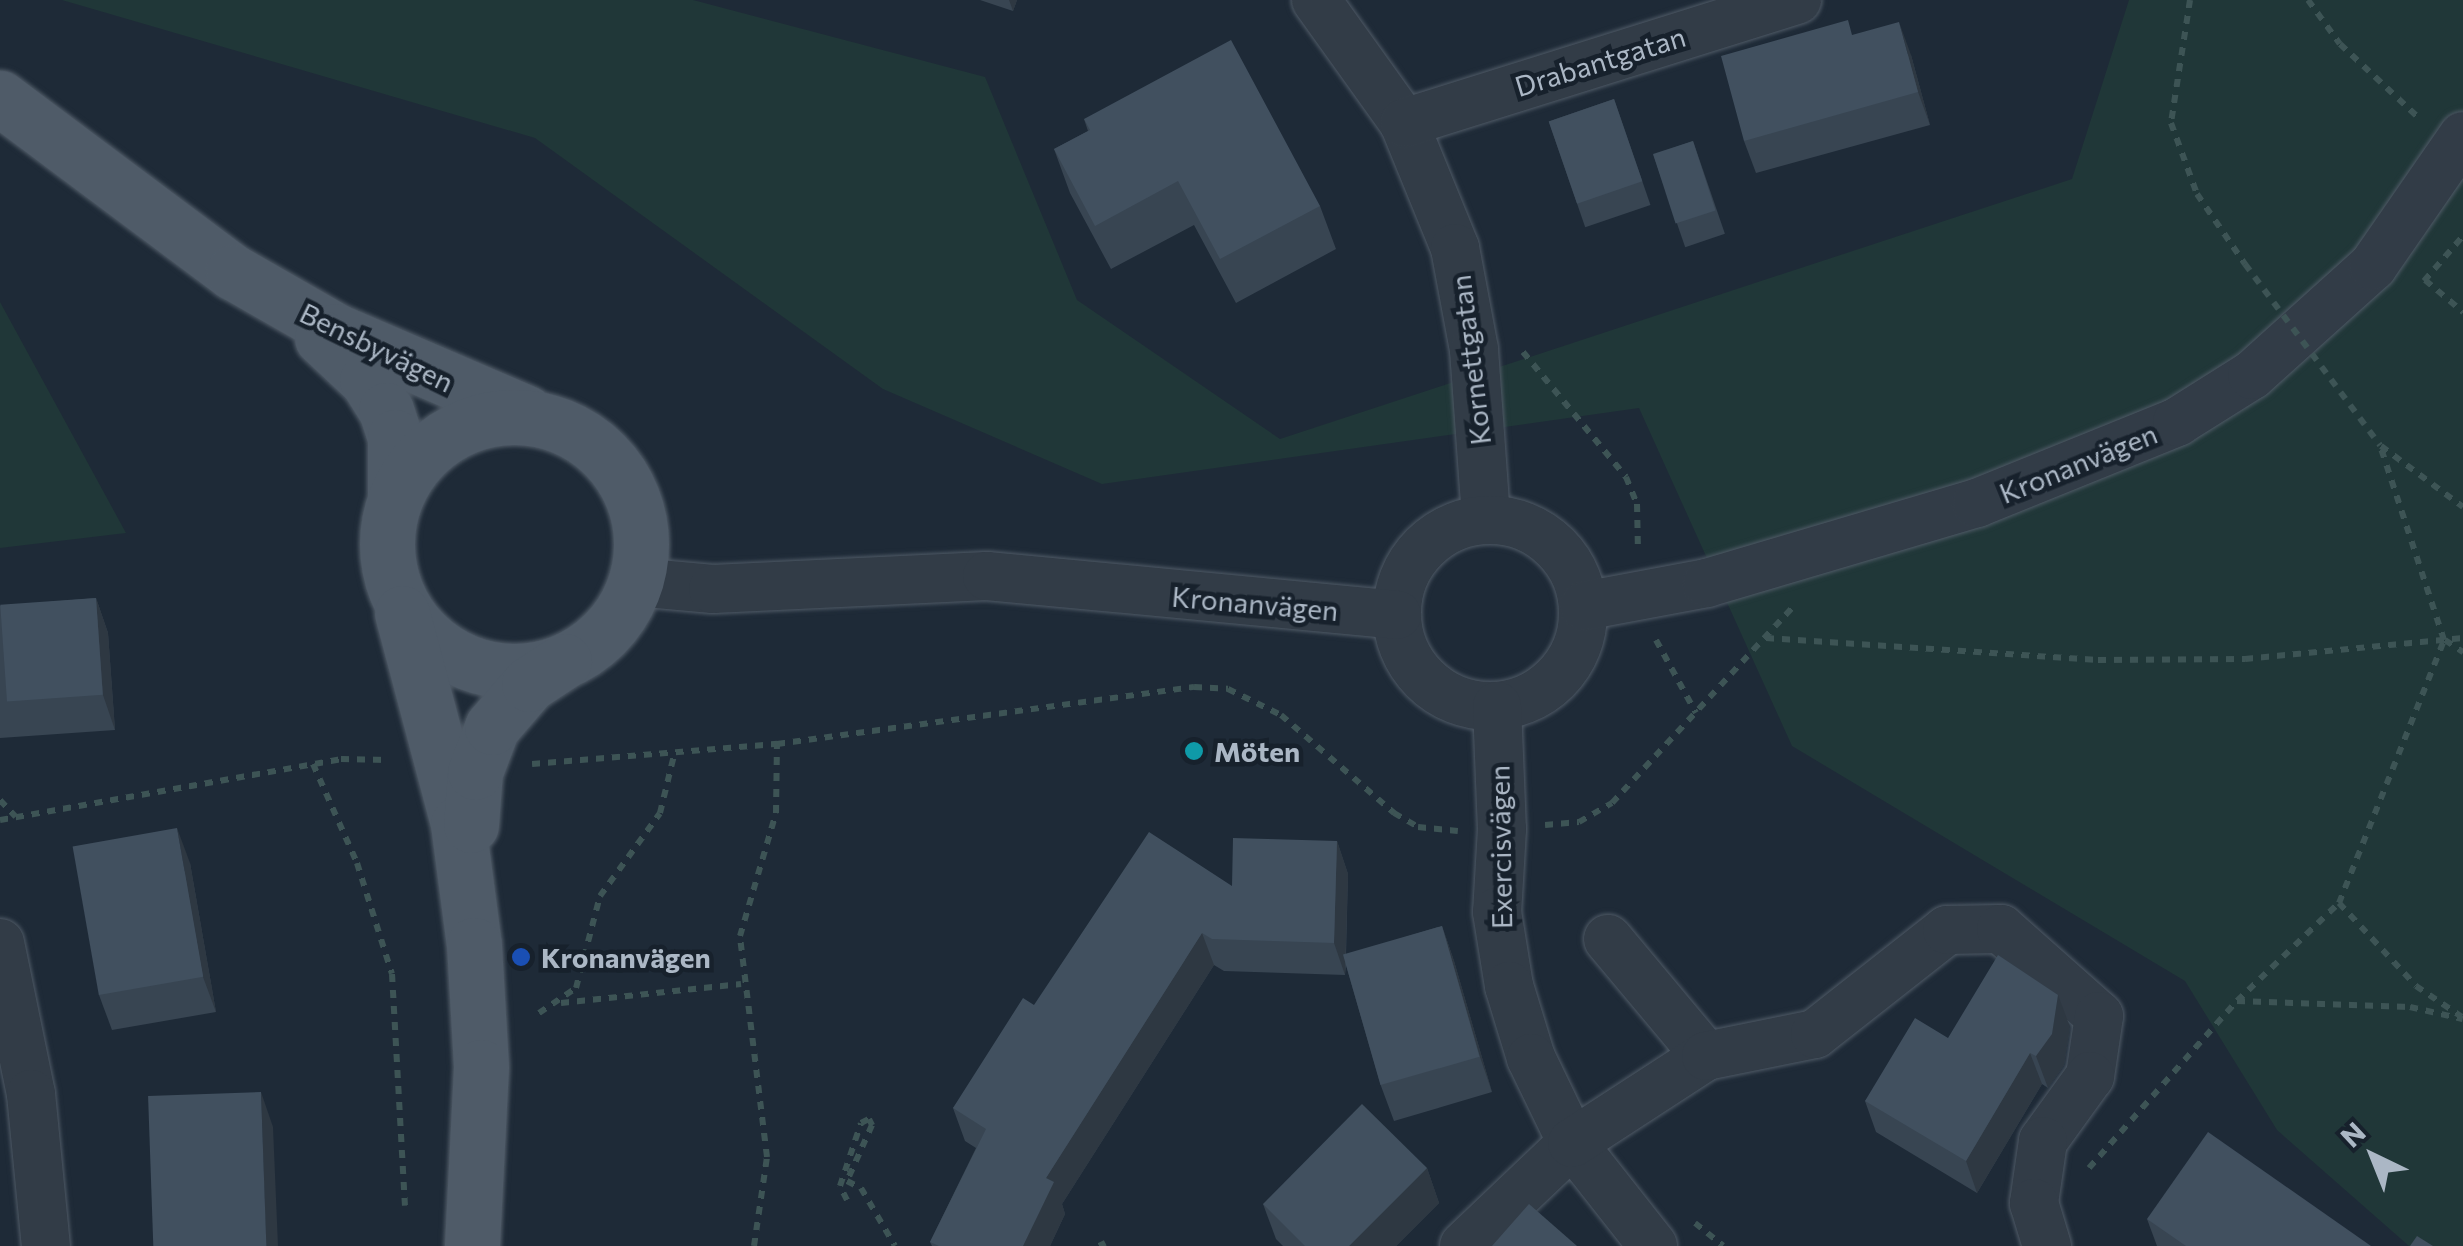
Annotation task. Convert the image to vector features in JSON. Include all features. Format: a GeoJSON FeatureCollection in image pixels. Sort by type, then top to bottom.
{"type":"FeatureCollection","features":[{"type":"Feature","properties":{"kind":"main road","name":"Bensbyvägen"},"geometry":{"type":"LineString","coordinates":[[0,98],[325,340],[367,380],[395,437],[395,498]]}},
{"type":"Feature","properties":{"kind":"main road","name":"Bensbyvägen"},"geometry":{"type":"LineString","coordinates":[[210,256],[336,332],[551,423]]}},
{"type":"Feature","properties":{"kind":"main road"},"geometry":{"type":"LineString","coordinates":[[470,907],[431,704],[386,550],[395,498],[428,450],[465,426],[508,416],[551,423],[592,442],[622,475],[640,515],[636,582],[601,638],[510,703],[485,742],[472,802],[470,907],[481,1067],[472,1246]]}},
{"type":"Feature","properties":{"kind":"main road"},"geometry":{"type":"LineString","coordinates":[[396,593],[436,646],[476,666],[520,671],[566,660]]}},
{"type":"Feature","properties":{"kind":"street","name":"Kornettgatan"},"geometry":{"type":"LineString","coordinates":[[1316,0],[1404,123],[1455,248],[1474,350],[1486,519]]}},
{"type":"Feature","properties":{"kind":"street","name":"Drabantgatan"},"geometry":{"type":"LineString","coordinates":[[1404,123],[1797,0]]}},
{"type":"Feature","properties":{"kind":"street","name":"Kronanvägen"},"geometry":{"type":"LineString","coordinates":[[1584,606],[1642,596],[1977,503],[2177,422],[2252,375],[2359,280],[2459,144]]}},
{"type":"Feature","properties":{"kind":"street"},"geometry":{"type":"LineString","coordinates":[[1486,519],[1546,537],[1574,569],[1584,606],[1582,630],[1566,669],[1534,696],[1497,706],[1453,699],[1427,681],[1408,657],[1396,615],[1404,576],[1428,543],[1486,519]]}},
{"type":"Feature","properties":{"kind":"street","name":"Kronanvägen"},"geometry":{"type":"LineString","coordinates":[[636,582],[713,589],[987,576],[1396,615]]}},
{"type":"Feature","properties":{"kind":"street","name":"Exercisvägen"},"geometry":{"type":"LineString","coordinates":[[1497,706],[1502,829],[1497,912],[1509,986],[1531,1058],[1572,1143],[1668,1229]]}},
{"type":"Feature","properties":{"kind":"street"},"geometry":{"type":"LineString","coordinates":[[1464,1246],[1572,1143],[1706,1056],[1815,1034],[1947,930],[2001,929],[2100,1016],[2090,1076],[2043,1142],[2034,1203],[2046,1239]]}},
{"type":"Feature","properties":{"kind":"street"},"geometry":{"type":"LineString","coordinates":[[1608,939],[1706,1056]]}},
{"type":"Feature","properties":{"kind":"street"},"geometry":{"type":"LineString","coordinates":[[0,943],[31,1094],[46,1246]]}},
{"type":"Feature","properties":{"kind":"path"},"geometry":{"type":"LineString","coordinates":[[2190,0],[2171,122],[2197,194],[2380,445],[2463,506]]}},
{"type":"Feature","properties":{"kind":"path"},"geometry":{"type":"LineString","coordinates":[[2308,0],[2340,44],[2459,144]]}},
{"type":"Feature","properties":{"kind":"path"},"geometry":{"type":"LineString","coordinates":[[2414,289],[2463,236]]}},
{"type":"Feature","properties":{"kind":"path"},"geometry":{"type":"LineString","coordinates":[[2425,280],[2463,312]]}},
{"type":"Feature","properties":{"kind":"path"},"geometry":{"type":"LineString","coordinates":[[1517,341],[1626,478],[1638,514],[1646,622],[1696,713]]}},
{"type":"Feature","properties":{"kind":"path"},"geometry":{"type":"LineString","coordinates":[[2309,378],[2336,358]]}},
{"type":"Feature","properties":{"kind":"path"},"geometry":{"type":"LineString","coordinates":[[2380,445],[2444,640],[2463,652]]}},
{"type":"Feature","properties":{"kind":"path"},"geometry":{"type":"LineString","coordinates":[[511,765],[777,744],[1194,687],[1228,689],[1281,715],[1418,827],[1502,829],[1579,822],[1603,811],[1798,601]]}},
{"type":"Feature","properties":{"kind":"path"},"geometry":{"type":"LineString","coordinates":[[1765,638],[2098,660],[2246,660],[2463,638]]}},
{"type":"Feature","properties":{"kind":"path"},"geometry":{"type":"LineString","coordinates":[[2046,1239],[2082,1176],[2237,1001],[2339,903],[2444,640]]}},
{"type":"Feature","properties":{"kind":"path"},"geometry":{"type":"LineString","coordinates":[[754,1246],[767,1157],[741,984],[747,900],[776,813],[777,744]]}},
{"type":"Feature","properties":{"kind":"path"},"geometry":{"type":"LineString","coordinates":[[559,1003],[581,978],[608,881],[665,804],[674,754]]}},
{"type":"Feature","properties":{"kind":"path"},"geometry":{"type":"LineString","coordinates":[[0,820],[313,764],[392,760]]}},
{"type":"Feature","properties":{"kind":"path"},"geometry":{"type":"LineString","coordinates":[[313,764],[357,863],[392,974],[405,1206]]}},
{"type":"Feature","properties":{"kind":"path"},"geometry":{"type":"LineString","coordinates":[[0,800],[16,818]]}},
{"type":"Feature","properties":{"kind":"path"},"geometry":{"type":"LineString","coordinates":[[2339,903],[2416,986],[2463,1018]]}},
{"type":"Feature","properties":{"kind":"path"},"geometry":{"type":"LineString","coordinates":[[539,1013],[559,1003],[741,984]]}},
{"type":"Feature","properties":{"kind":"path"},"geometry":{"type":"LineString","coordinates":[[2237,1001],[2410,1007],[2463,1018]]}},
{"type":"Feature","properties":{"kind":"path"},"geometry":{"type":"LineString","coordinates":[[847,1200],[840,1186],[861,1122],[869,1119],[872,1125],[846,1181],[861,1188],[896,1246]]}},
{"type":"Feature","properties":{"kind":"path"},"geometry":{"type":"LineString","coordinates":[[1668,1229],[1723,1246]]}},
{"type":"Feature","properties":{"kind":"green space"},"geometry":{"type":"Polygon","coordinates":[[[62,0],[693,0],[985,77],[1077,300],[1280,439],[2072,179],[2129,0],[2463,0],[2463,1246],[2409,1246],[2277,1130],[2185,981],[1792,746],[1639,408],[1102,484],[883,389],[535,138],[62,0]]]}},
{"type":"Feature","properties":{"kind":"green space"},"geometry":{"type":"Polygon","coordinates":[[[0,302],[126,533],[0,548],[0,302]]]}},
{"type":"Feature","properties":{"kind":"building"},"geometry":{"type":"Polygon","coordinates":[[[1848,20],[1852,35],[1899,22],[1918,92],[1744,141],[1721,56],[1848,20]]]}},
{"type":"Feature","properties":{"kind":"building"},"geometry":{"type":"Polygon","coordinates":[[[1231,40],[1320,206],[1220,259],[1178,181],[1095,226],[1054,149],[1090,130],[1084,119],[1231,40]]]}},
{"type":"Feature","properties":{"kind":"building"},"geometry":{"type":"Polygon","coordinates":[[[1614,99],[1642,181],[1577,204],[1549,121],[1614,99]]]}},
{"type":"Feature","properties":{"kind":"building"},"geometry":{"type":"Polygon","coordinates":[[[1693,141],[1716,210],[1676,223],[1653,154],[1693,141]]]}},
{"type":"Feature","properties":{"kind":"building"},"geometry":{"type":"Polygon","coordinates":[[[96,598],[103,695],[7,701],[0,605],[96,598]]]}},
{"type":"Feature","properties":{"kind":"building"},"geometry":{"type":"Polygon","coordinates":[[[177,828],[203,977],[99,995],[73,846],[177,828]]]}},
{"type":"Feature","properties":{"kind":"building"},"geometry":{"type":"Polygon","coordinates":[[[1149,832],[1232,886],[1233,838],[1337,841],[1334,943],[1212,939],[1202,933],[1046,1178],[1054,1182],[1023,1246],[939,1246],[930,1242],[986,1129],[953,1108],[1023,998],[1034,1005],[1149,832]]]}},
{"type":"Feature","properties":{"kind":"building"},"geometry":{"type":"Polygon","coordinates":[[[1442,926],[1479,1057],[1380,1085],[1343,954],[1442,926]]]}},
{"type":"Feature","properties":{"kind":"building"},"geometry":{"type":"Polygon","coordinates":[[[1998,955],[2058,995],[2052,1034],[2036,1056],[2030,1053],[1966,1161],[1865,1101],[1915,1018],[1948,1038],[1998,955]]]}},
{"type":"Feature","properties":{"kind":"building"},"geometry":{"type":"Polygon","coordinates":[[[261,1092],[266,1246],[153,1246],[148,1096],[261,1092]]]}},
{"type":"Feature","properties":{"kind":"building"},"geometry":{"type":"Polygon","coordinates":[[[1362,1104],[1427,1168],[1349,1246],[1305,1246],[1263,1204],[1362,1104]]]}},
{"type":"Feature","properties":{"kind":"building"},"geometry":{"type":"Polygon","coordinates":[[[2208,1132],[2371,1246],[2186,1246],[2147,1219],[2208,1132]]]}},
{"type":"Feature","properties":{"kind":"building"},"geometry":{"type":"Polygon","coordinates":[[[1529,1204],[1577,1246],[1492,1246],[1529,1204]]]}},
{"type":"Feature","properties":{"kind":"building"},"geometry":{"type":"Polygon","coordinates":[[[2417,1236],[2433,1246],[2410,1246],[2417,1236]]]}},
{"type":"Feature","properties":{"kind":"place","name":"Möten"},"geometry":{"type":"Point","coordinates":[1194,751]}},
{"type":"Feature","properties":{"kind":"place","name":"Kronanvägen"},"geometry":{"type":"Point","coordinates":[521,957]}}]}
